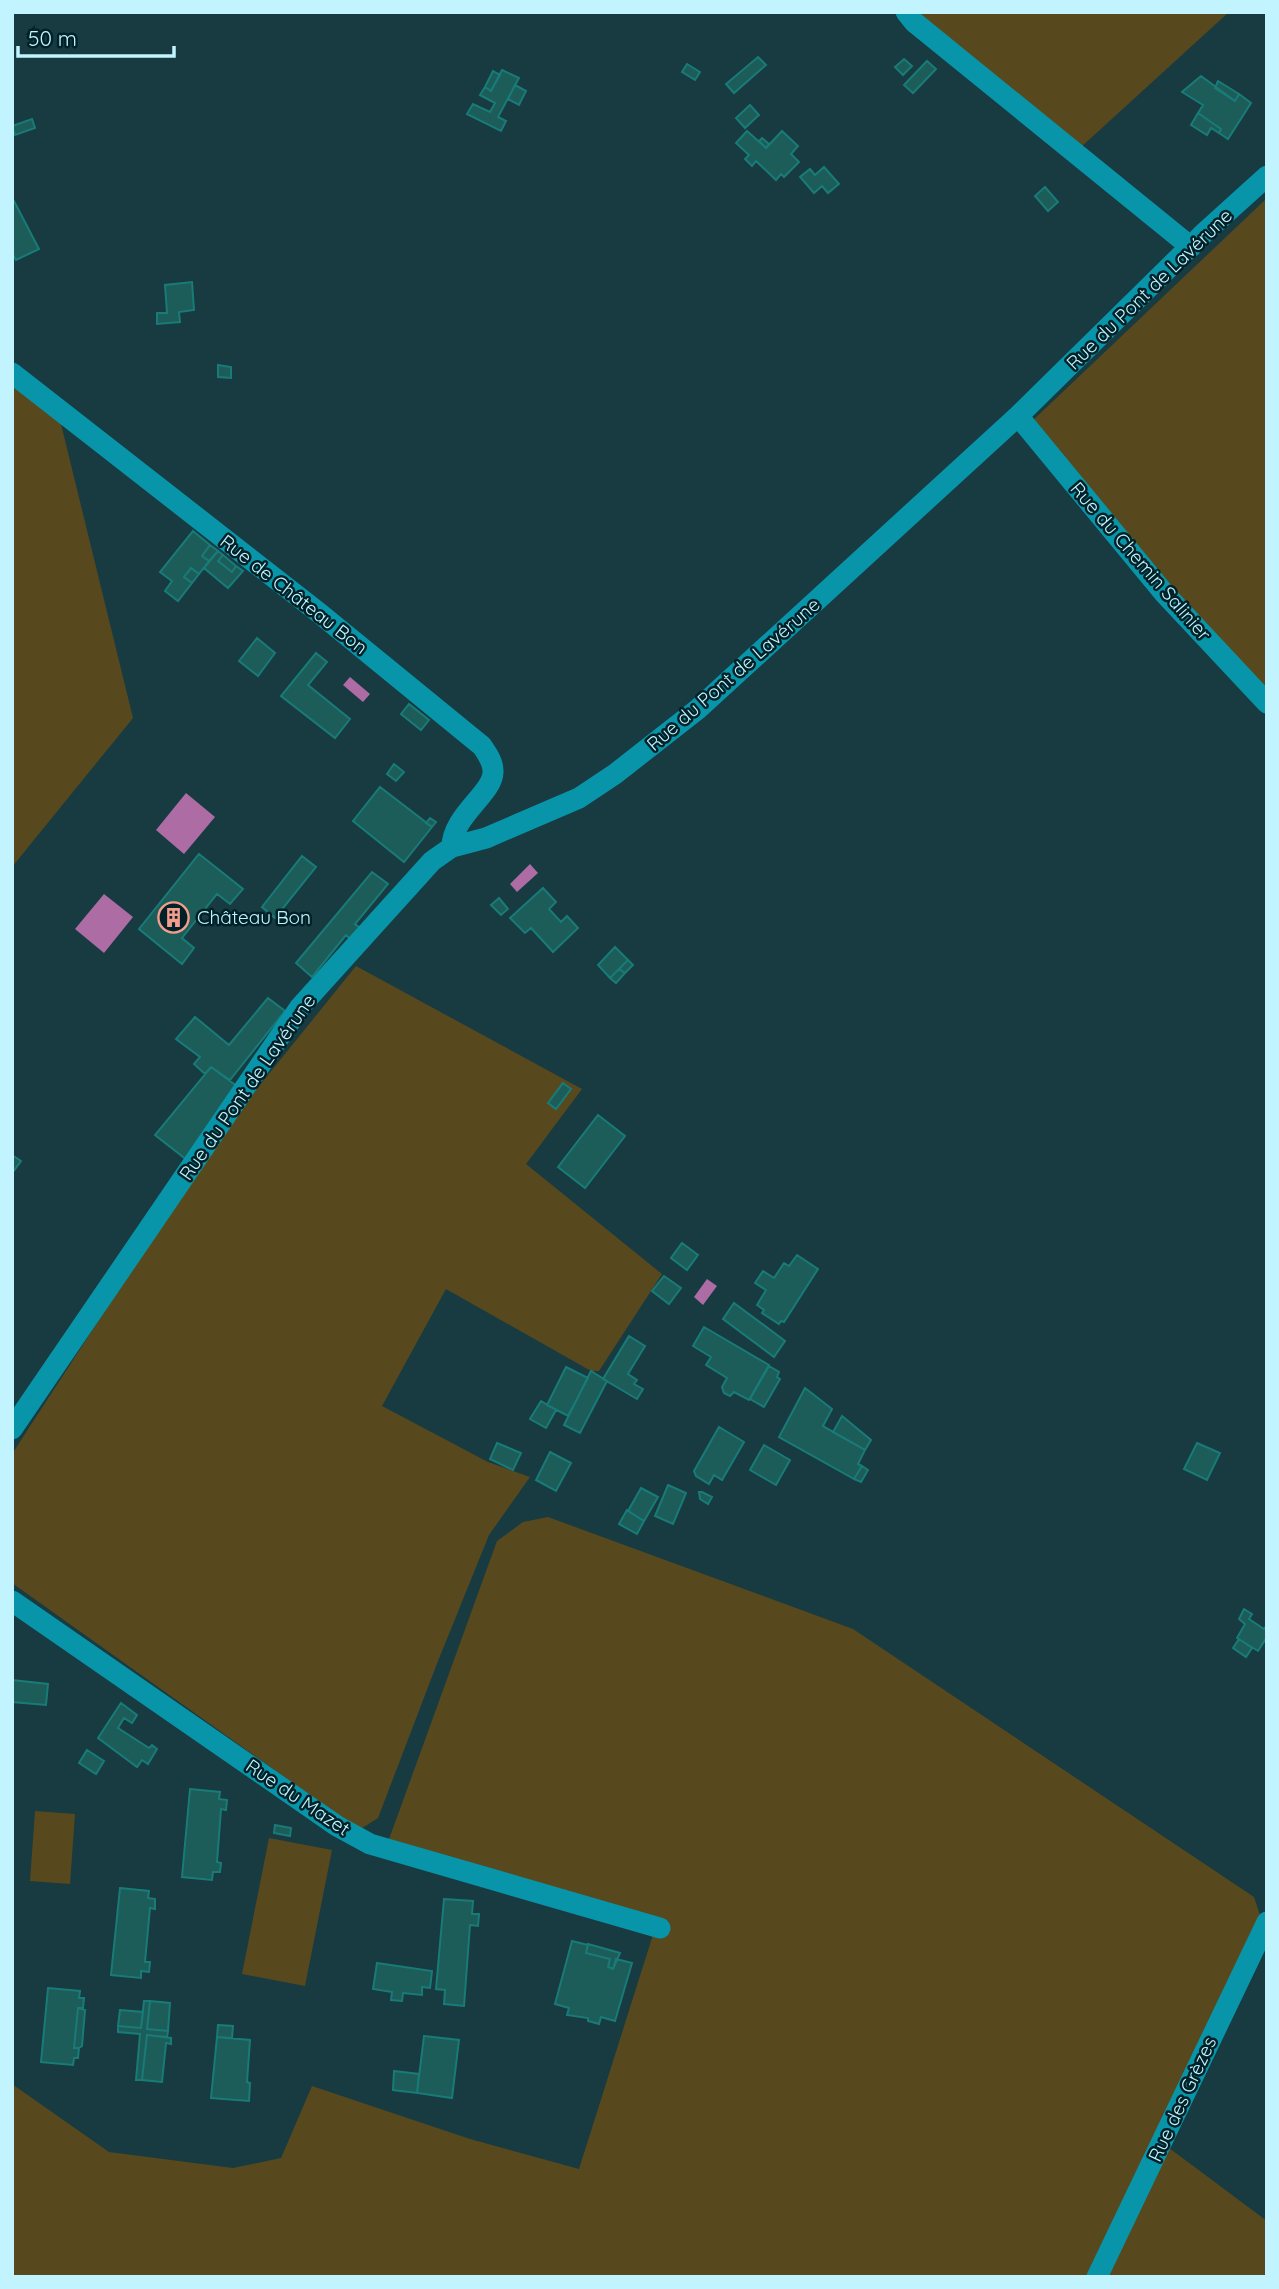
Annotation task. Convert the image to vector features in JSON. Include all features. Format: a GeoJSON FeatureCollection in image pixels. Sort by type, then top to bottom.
{"type":"FeatureCollection","features":[{"type":"Feature","properties":{"kind":"street"},"geometry":{"type":"LineString","coordinates":[[906,12],[914,22],[1191,247]]}},
{"type":"Feature","properties":{"kind":"street","name":"Rue du Pont de Lavérune"},"geometry":{"type":"LineString","coordinates":[[12,1429],[300,1007],[432,861],[452,847],[486,838],[579,798],[615,774],[698,709],[1018,416],[1204,233],[1267,176]]}},
{"type":"Feature","properties":{"kind":"street","name":"Rue de Château Bon"},"geometry":{"type":"LineString","coordinates":[[12,373],[318,611],[482,746],[491,761],[492,779],[452,834],[452,847]]}},
{"type":"Feature","properties":{"kind":"street","name":"Rue du Chemin Salinier"},"geometry":{"type":"LineString","coordinates":[[1018,416],[1164,593],[1267,703]]}},
{"type":"Feature","properties":{"kind":"street","name":"Rue du Mazet"},"geometry":{"type":"LineString","coordinates":[[12,1601],[337,1826],[370,1844],[660,1928]]}},
{"type":"Feature","properties":{"kind":"street","name":"Rue des Grèzes"},"geometry":{"type":"LineString","coordinates":[[1097,2277],[1267,1922]]}},
{"type":"Feature","properties":{"kind":"shaded area"},"geometry":{"type":"Polygon","coordinates":[[[916,12],[1229,12],[1080,148],[916,12]]]}},
{"type":"Feature","properties":{"kind":"shaded area"},"geometry":{"type":"Polygon","coordinates":[[[1267,200],[1267,698],[1029,424],[1267,200]]]}},
{"type":"Feature","properties":{"kind":"shaded area"},"geometry":{"type":"Polygon","coordinates":[[[12,383],[61,424],[133,718],[12,867],[12,383]]]}},
{"type":"Feature","properties":{"kind":"shaded area"},"geometry":{"type":"Polygon","coordinates":[[[350,677],[370,694],[363,702],[343,685],[350,677]]]}},
{"type":"Feature","properties":{"kind":"shaded area"},"geometry":{"type":"Polygon","coordinates":[[[186,793],[215,817],[184,854],[156,830],[186,793]]]}},
{"type":"Feature","properties":{"kind":"shaded area"},"geometry":{"type":"Polygon","coordinates":[[[530,864],[538,873],[517,892],[510,884],[530,864]]]}},
{"type":"Feature","properties":{"kind":"shaded area"},"geometry":{"type":"Polygon","coordinates":[[[104,894],[133,917],[104,953],[75,929],[104,894]]]}},
{"type":"Feature","properties":{"kind":"shaded area"},"geometry":{"type":"Polygon","coordinates":[[[356,966],[582,1089],[526,1164],[662,1274],[599,1371],[591,1371],[446,1289],[382,1406],[488,1462],[530,1477],[489,1535],[378,1818],[359,1830],[12,1583],[12,1454],[158,1229],[243,1106],[356,966]]]}},
{"type":"Feature","properties":{"kind":"shaded area"},"geometry":{"type":"Polygon","coordinates":[[[707,1279],[717,1286],[703,1305],[694,1297],[707,1279]]]}},
{"type":"Feature","properties":{"kind":"shaded area"},"geometry":{"type":"Polygon","coordinates":[[[548,1517],[853,1629],[1254,1897],[1260,1915],[1092,2277],[12,2277],[12,2084],[109,2152],[233,2168],[281,2158],[312,2086],[470,2139],[579,2169],[657,1922],[388,1842],[497,1541],[523,1522],[548,1517]]]}},
{"type":"Feature","properties":{"kind":"shaded area"},"geometry":{"type":"Polygon","coordinates":[[[35,1811],[75,1814],[70,1884],[30,1881],[35,1811]]]}},
{"type":"Feature","properties":{"kind":"shaded area"},"geometry":{"type":"Polygon","coordinates":[[[269,1838],[332,1850],[305,1986],[242,1974],[269,1838]]]}},
{"type":"Feature","properties":{"kind":"shaded area"},"geometry":{"type":"Polygon","coordinates":[[[1161,2142],[1267,2221],[1267,2277],[1097,2277],[1161,2142]]]}},
{"type":"Feature","properties":{"kind":"building"},"geometry":{"type":"Polygon","coordinates":[[[758,57],[766,65],[734,93],[726,84],[758,57]]]}},
{"type":"Feature","properties":{"kind":"building"},"geometry":{"type":"Polygon","coordinates":[[[904,59],[912,66],[903,75],[895,67],[904,59]]]}},
{"type":"Feature","properties":{"kind":"building"},"geometry":{"type":"Polygon","coordinates":[[[927,61],[936,69],[913,93],[904,85],[927,61]]]}},
{"type":"Feature","properties":{"kind":"building"},"geometry":{"type":"Polygon","coordinates":[[[687,64],[700,72],[695,80],[682,72],[687,64]]]}},
{"type":"Feature","properties":{"kind":"building"},"geometry":{"type":"Polygon","coordinates":[[[502,70],[519,78],[498,117],[506,121],[501,131],[467,114],[473,104],[490,112],[495,103],[480,95],[485,87],[491,91],[502,70]]]}},
{"type":"Feature","properties":{"kind":"building"},"geometry":{"type":"Polygon","coordinates":[[[493,71],[500,75],[491,91],[485,87],[493,71]]]}},
{"type":"Feature","properties":{"kind":"building"},"geometry":{"type":"Polygon","coordinates":[[[1201,76],[1235,101],[1239,94],[1251,103],[1228,139],[1219,133],[1221,129],[1198,113],[1203,105],[1182,92],[1201,76]]]}},
{"type":"Feature","properties":{"kind":"building"},"geometry":{"type":"Polygon","coordinates":[[[1218,81],[1239,94],[1235,101],[1215,88],[1218,81]]]}},
{"type":"Feature","properties":{"kind":"building"},"geometry":{"type":"Polygon","coordinates":[[[515,85],[526,91],[519,105],[508,99],[515,85]]]}},
{"type":"Feature","properties":{"kind":"building"},"geometry":{"type":"Polygon","coordinates":[[[750,105],[759,115],[745,128],[736,118],[750,105]]]}},
{"type":"Feature","properties":{"kind":"building"},"geometry":{"type":"Polygon","coordinates":[[[1198,113],[1221,129],[1219,133],[1211,128],[1207,135],[1191,125],[1198,113]]]}},
{"type":"Feature","properties":{"kind":"building"},"geometry":{"type":"Polygon","coordinates":[[[32,119],[35,128],[15,135],[12,126],[32,119]]]}},
{"type":"Feature","properties":{"kind":"building"},"geometry":{"type":"Polygon","coordinates":[[[747,131],[766,148],[782,131],[798,146],[791,154],[799,162],[784,177],[781,174],[776,180],[756,161],[752,166],[745,159],[749,155],[736,143],[747,131]]]}},
{"type":"Feature","properties":{"kind":"building"},"geometry":{"type":"Polygon","coordinates":[[[762,138],[769,144],[766,148],[759,141],[762,138]]]}},
{"type":"Feature","properties":{"kind":"building"},"geometry":{"type":"Polygon","coordinates":[[[824,167],[839,184],[828,193],[822,186],[814,193],[800,177],[810,169],[815,175],[824,167]]]}},
{"type":"Feature","properties":{"kind":"building"},"geometry":{"type":"Polygon","coordinates":[[[1045,187],[1058,202],[1048,211],[1035,196],[1045,187]]]}},
{"type":"Feature","properties":{"kind":"building"},"geometry":{"type":"Polygon","coordinates":[[[14,201],[39,249],[16,260],[12,253],[14,201]]]}},
{"type":"Feature","properties":{"kind":"building"},"geometry":{"type":"Polygon","coordinates":[[[192,282],[194,310],[179,312],[180,322],[157,324],[157,313],[167,313],[165,285],[192,282]]]}},
{"type":"Feature","properties":{"kind":"building"},"geometry":{"type":"Polygon","coordinates":[[[218,365],[231,367],[231,378],[218,377],[218,365]]]}},
{"type":"Feature","properties":{"kind":"building"},"geometry":{"type":"Polygon","coordinates":[[[193,531],[210,545],[202,556],[209,561],[199,574],[191,568],[184,577],[192,583],[178,601],[165,591],[172,581],[160,572],[193,531]]]}},
{"type":"Feature","properties":{"kind":"building"},"geometry":{"type":"Polygon","coordinates":[[[210,545],[218,551],[209,561],[202,556],[210,545]]]}},
{"type":"Feature","properties":{"kind":"building"},"geometry":{"type":"Polygon","coordinates":[[[218,551],[223,555],[218,561],[232,572],[236,566],[243,571],[228,588],[204,568],[218,551]]]}},
{"type":"Feature","properties":{"kind":"building"},"geometry":{"type":"Polygon","coordinates":[[[223,555],[236,566],[232,572],[218,561],[223,555]]]}},
{"type":"Feature","properties":{"kind":"building"},"geometry":{"type":"Polygon","coordinates":[[[191,568],[199,574],[192,583],[184,577],[191,568]]]}},
{"type":"Feature","properties":{"kind":"building"},"geometry":{"type":"Polygon","coordinates":[[[257,638],[275,653],[258,676],[239,661],[257,638]]]}},
{"type":"Feature","properties":{"kind":"building"},"geometry":{"type":"Polygon","coordinates":[[[316,653],[327,662],[308,685],[350,719],[335,738],[281,696],[316,653]]]}},
{"type":"Feature","properties":{"kind":"building"},"geometry":{"type":"Polygon","coordinates":[[[409,704],[429,720],[421,730],[401,714],[409,704]]]}},
{"type":"Feature","properties":{"kind":"building"},"geometry":{"type":"Polygon","coordinates":[[[394,764],[404,772],[396,781],[387,774],[394,764]]]}},
{"type":"Feature","properties":{"kind":"building"},"geometry":{"type":"Polygon","coordinates":[[[380,787],[432,827],[404,862],[353,821],[380,787]]]}},
{"type":"Feature","properties":{"kind":"building"},"geometry":{"type":"Polygon","coordinates":[[[430,818],[436,822],[432,827],[426,823],[430,818]]]}},
{"type":"Feature","properties":{"kind":"building","name":"Château Bon"},"geometry":{"type":"Polygon","coordinates":[[[199,854],[243,889],[230,904],[217,894],[182,938],[194,948],[182,964],[139,929],[199,854]]]}},
{"type":"Feature","properties":{"kind":"building"},"geometry":{"type":"Polygon","coordinates":[[[302,856],[316,867],[275,918],[262,907],[302,856]]]}},
{"type":"Feature","properties":{"kind":"building"},"geometry":{"type":"Polygon","coordinates":[[[372,872],[388,884],[355,924],[360,928],[351,940],[346,935],[312,977],[296,963],[372,872]]]}},
{"type":"Feature","properties":{"kind":"building"},"geometry":{"type":"Polygon","coordinates":[[[543,888],[556,902],[549,909],[561,922],[567,916],[578,928],[553,952],[531,928],[525,933],[510,918],[543,888]]]}},
{"type":"Feature","properties":{"kind":"building"},"geometry":{"type":"Polygon","coordinates":[[[499,898],[508,909],[501,915],[491,905],[499,898]]]}},
{"type":"Feature","properties":{"kind":"building"},"geometry":{"type":"Polygon","coordinates":[[[615,947],[628,960],[610,978],[598,965],[615,947]]]}},
{"type":"Feature","properties":{"kind":"building"},"geometry":{"type":"Polygon","coordinates":[[[628,960],[633,965],[625,973],[619,969],[628,960]]]}},
{"type":"Feature","properties":{"kind":"building"},"geometry":{"type":"Polygon","coordinates":[[[619,969],[625,973],[616,983],[610,978],[619,969]]]}},
{"type":"Feature","properties":{"kind":"building"},"geometry":{"type":"Polygon","coordinates":[[[268,998],[285,1011],[230,1080],[211,1067],[205,1074],[194,1064],[200,1057],[176,1039],[195,1017],[229,1045],[268,998]]]}},
{"type":"Feature","properties":{"kind":"building"},"geometry":{"type":"Polygon","coordinates":[[[211,1067],[238,1087],[187,1160],[155,1135],[211,1067]]]}},
{"type":"Feature","properties":{"kind":"building"},"geometry":{"type":"Polygon","coordinates":[[[563,1083],[571,1089],[556,1109],[548,1103],[563,1083]]]}},
{"type":"Feature","properties":{"kind":"building"},"geometry":{"type":"Polygon","coordinates":[[[598,1115],[625,1136],[585,1188],[558,1167],[598,1115]]]}},
{"type":"Feature","properties":{"kind":"building"},"geometry":{"type":"Polygon","coordinates":[[[12,1155],[21,1161],[13,1172],[12,1172],[12,1155]]]}},
{"type":"Feature","properties":{"kind":"building"},"geometry":{"type":"Polygon","coordinates":[[[682,1243],[698,1255],[687,1270],[671,1258],[682,1243]]]}},
{"type":"Feature","properties":{"kind":"building"},"geometry":{"type":"Polygon","coordinates":[[[797,1255],[818,1269],[784,1322],[779,1324],[762,1313],[764,1310],[757,1305],[766,1290],[755,1283],[763,1271],[774,1278],[784,1263],[789,1266],[797,1255]]]}},
{"type":"Feature","properties":{"kind":"building"},"geometry":{"type":"Polygon","coordinates":[[[664,1276],[681,1288],[669,1304],[652,1291],[664,1276]]]}},
{"type":"Feature","properties":{"kind":"building"},"geometry":{"type":"Polygon","coordinates":[[[734,1303],[785,1341],[774,1357],[723,1319],[734,1303]]]}},
{"type":"Feature","properties":{"kind":"building"},"geometry":{"type":"Polygon","coordinates":[[[704,1327],[769,1365],[749,1400],[734,1392],[730,1396],[724,1393],[722,1387],[727,1378],[706,1365],[711,1357],[693,1346],[704,1327]]]}},
{"type":"Feature","properties":{"kind":"building"},"geometry":{"type":"Polygon","coordinates":[[[629,1336],[645,1346],[628,1374],[637,1380],[634,1384],[643,1389],[637,1399],[603,1379],[629,1336]]]}},
{"type":"Feature","properties":{"kind":"building"},"geometry":{"type":"Polygon","coordinates":[[[769,1366],[779,1372],[777,1377],[780,1379],[764,1407],[750,1399],[769,1366]]]}},
{"type":"Feature","properties":{"kind":"building"},"geometry":{"type":"Polygon","coordinates":[[[566,1367],[588,1378],[568,1416],[547,1405],[566,1367]]]}},
{"type":"Feature","properties":{"kind":"building"},"geometry":{"type":"Polygon","coordinates":[[[591,1371],[607,1381],[580,1433],[564,1425],[591,1371]]]}},
{"type":"Feature","properties":{"kind":"building"},"geometry":{"type":"Polygon","coordinates":[[[805,1388],[832,1409],[823,1426],[865,1450],[858,1464],[862,1466],[854,1479],[779,1437],[805,1388]]]}},
{"type":"Feature","properties":{"kind":"building"},"geometry":{"type":"Polygon","coordinates":[[[541,1401],[556,1410],[546,1428],[530,1419],[541,1401]]]}},
{"type":"Feature","properties":{"kind":"building"},"geometry":{"type":"Polygon","coordinates":[[[842,1416],[871,1440],[865,1450],[833,1432],[842,1416]]]}},
{"type":"Feature","properties":{"kind":"building"},"geometry":{"type":"Polygon","coordinates":[[[719,1427],[744,1442],[722,1480],[714,1475],[709,1484],[696,1476],[694,1471],[719,1427]]]}},
{"type":"Feature","properties":{"kind":"building"},"geometry":{"type":"Polygon","coordinates":[[[497,1443],[521,1453],[513,1470],[490,1459],[497,1443]]]}},
{"type":"Feature","properties":{"kind":"building"},"geometry":{"type":"Polygon","coordinates":[[[1197,1443],[1220,1453],[1207,1480],[1184,1469],[1197,1443]]]}},
{"type":"Feature","properties":{"kind":"building"},"geometry":{"type":"Polygon","coordinates":[[[764,1445],[790,1460],[776,1485],[750,1470],[764,1445]]]}},
{"type":"Feature","properties":{"kind":"building"},"geometry":{"type":"Polygon","coordinates":[[[550,1452],[571,1463],[556,1491],[536,1480],[550,1452]]]}},
{"type":"Feature","properties":{"kind":"building"},"geometry":{"type":"Polygon","coordinates":[[[862,1466],[868,1470],[861,1482],[854,1479],[862,1466]]]}},
{"type":"Feature","properties":{"kind":"building"},"geometry":{"type":"Polygon","coordinates":[[[668,1485],[686,1493],[673,1524],[655,1516],[668,1485]]]}},
{"type":"Feature","properties":{"kind":"building"},"geometry":{"type":"Polygon","coordinates":[[[641,1488],[658,1497],[644,1521],[628,1511],[641,1488]]]}},
{"type":"Feature","properties":{"kind":"building"},"geometry":{"type":"Polygon","coordinates":[[[699,1492],[712,1497],[708,1504],[700,1499],[699,1492]]]}},
{"type":"Feature","properties":{"kind":"building"},"geometry":{"type":"Polygon","coordinates":[[[627,1510],[644,1521],[637,1534],[619,1524],[627,1510]]]}},
{"type":"Feature","properties":{"kind":"building"},"geometry":{"type":"Polygon","coordinates":[[[1244,1609],[1252,1614],[1249,1619],[1264,1629],[1267,1625],[1267,1637],[1258,1651],[1237,1638],[1245,1624],[1239,1619],[1244,1609]]]}},
{"type":"Feature","properties":{"kind":"building"},"geometry":{"type":"Polygon","coordinates":[[[1239,1639],[1252,1648],[1246,1657],[1233,1648],[1239,1639]]]}},
{"type":"Feature","properties":{"kind":"building"},"geometry":{"type":"Polygon","coordinates":[[[12,1680],[48,1684],[46,1705],[12,1702],[12,1680]]]}},
{"type":"Feature","properties":{"kind":"building"},"geometry":{"type":"Polygon","coordinates":[[[121,1703],[137,1715],[132,1723],[124,1718],[118,1728],[149,1748],[152,1745],[157,1749],[148,1764],[142,1760],[137,1767],[98,1738],[121,1703]]]}},
{"type":"Feature","properties":{"kind":"building"},"geometry":{"type":"Polygon","coordinates":[[[87,1750],[104,1761],[96,1774],[79,1763],[87,1750]]]}},
{"type":"Feature","properties":{"kind":"building"},"geometry":{"type":"Polygon","coordinates":[[[190,1789],[220,1792],[219,1799],[227,1800],[226,1810],[221,1809],[217,1862],[221,1863],[220,1872],[213,1872],[212,1880],[182,1877],[190,1789]]]}},
{"type":"Feature","properties":{"kind":"building"},"geometry":{"type":"Polygon","coordinates":[[[275,1825],[291,1828],[290,1836],[274,1833],[275,1825]]]}},
{"type":"Feature","properties":{"kind":"building"},"geometry":{"type":"Polygon","coordinates":[[[120,1888],[149,1891],[148,1898],[155,1899],[155,1909],[150,1908],[145,1962],[150,1962],[149,1972],[141,1971],[141,1978],[111,1975],[120,1888]]]}},
{"type":"Feature","properties":{"kind":"building"},"geometry":{"type":"Polygon","coordinates":[[[444,1899],[473,1901],[472,1914],[479,1914],[478,1926],[470,1925],[464,2006],[444,2004],[445,1990],[436,1989],[444,1899]]]}},
{"type":"Feature","properties":{"kind":"building"},"geometry":{"type":"Polygon","coordinates":[[[572,1941],[588,1945],[586,1953],[610,1959],[608,1967],[613,1969],[616,1959],[632,1963],[615,2021],[601,2017],[599,2024],[588,2021],[588,2018],[567,2015],[569,2008],[555,2004],[572,1941]]]}},
{"type":"Feature","properties":{"kind":"building"},"geometry":{"type":"Polygon","coordinates":[[[588,1944],[620,1953],[613,1969],[608,1967],[610,1959],[586,1953],[588,1944]]]}},
{"type":"Feature","properties":{"kind":"building"},"geometry":{"type":"Polygon","coordinates":[[[377,1963],[432,1971],[430,1988],[422,1987],[422,1995],[403,1993],[402,2001],[391,2000],[392,1992],[373,1989],[377,1963]]]}},
{"type":"Feature","properties":{"kind":"building"},"geometry":{"type":"Polygon","coordinates":[[[48,1988],[80,1991],[79,1998],[84,1998],[83,2008],[78,2008],[74,2048],[79,2048],[78,2058],[74,2058],[73,2065],[41,2062],[48,1988]]]}},
{"type":"Feature","properties":{"kind":"building"},"geometry":{"type":"Polygon","coordinates":[[[144,2001],[150,2001],[147,2029],[168,2031],[167,2037],[147,2035],[142,2080],[136,2080],[140,2034],[118,2032],[118,2026],[141,2028],[144,2001]]]}},
{"type":"Feature","properties":{"kind":"building"},"geometry":{"type":"Polygon","coordinates":[[[150,2001],[170,2003],[168,2031],[147,2029],[150,2001]]]}},
{"type":"Feature","properties":{"kind":"building"},"geometry":{"type":"Polygon","coordinates":[[[78,2008],[85,2010],[82,2046],[74,2048],[78,2008]]]}},
{"type":"Feature","properties":{"kind":"building"},"geometry":{"type":"Polygon","coordinates":[[[120,2010],[143,2012],[141,2028],[118,2026],[120,2010]]]}},
{"type":"Feature","properties":{"kind":"building"},"geometry":{"type":"Polygon","coordinates":[[[218,2025],[233,2026],[232,2038],[217,2037],[218,2025]]]}},
{"type":"Feature","properties":{"kind":"building"},"geometry":{"type":"Polygon","coordinates":[[[147,2035],[171,2038],[171,2044],[166,2043],[162,2082],[142,2080],[147,2035]]]}},
{"type":"Feature","properties":{"kind":"building"},"geometry":{"type":"Polygon","coordinates":[[[424,2036],[459,2040],[452,2098],[417,2093],[424,2036]]]}},
{"type":"Feature","properties":{"kind":"building"},"geometry":{"type":"Polygon","coordinates":[[[217,2037],[250,2040],[247,2082],[250,2083],[249,2101],[211,2098],[217,2037]]]}},
{"type":"Feature","properties":{"kind":"building"},"geometry":{"type":"Polygon","coordinates":[[[394,2071],[419,2074],[417,2093],[393,2090],[394,2071]]]}},
{"type":"Feature","properties":{"kind":"place","name":"Château Bon"},"geometry":{"type":"Point","coordinates":[174,917]}}]}
